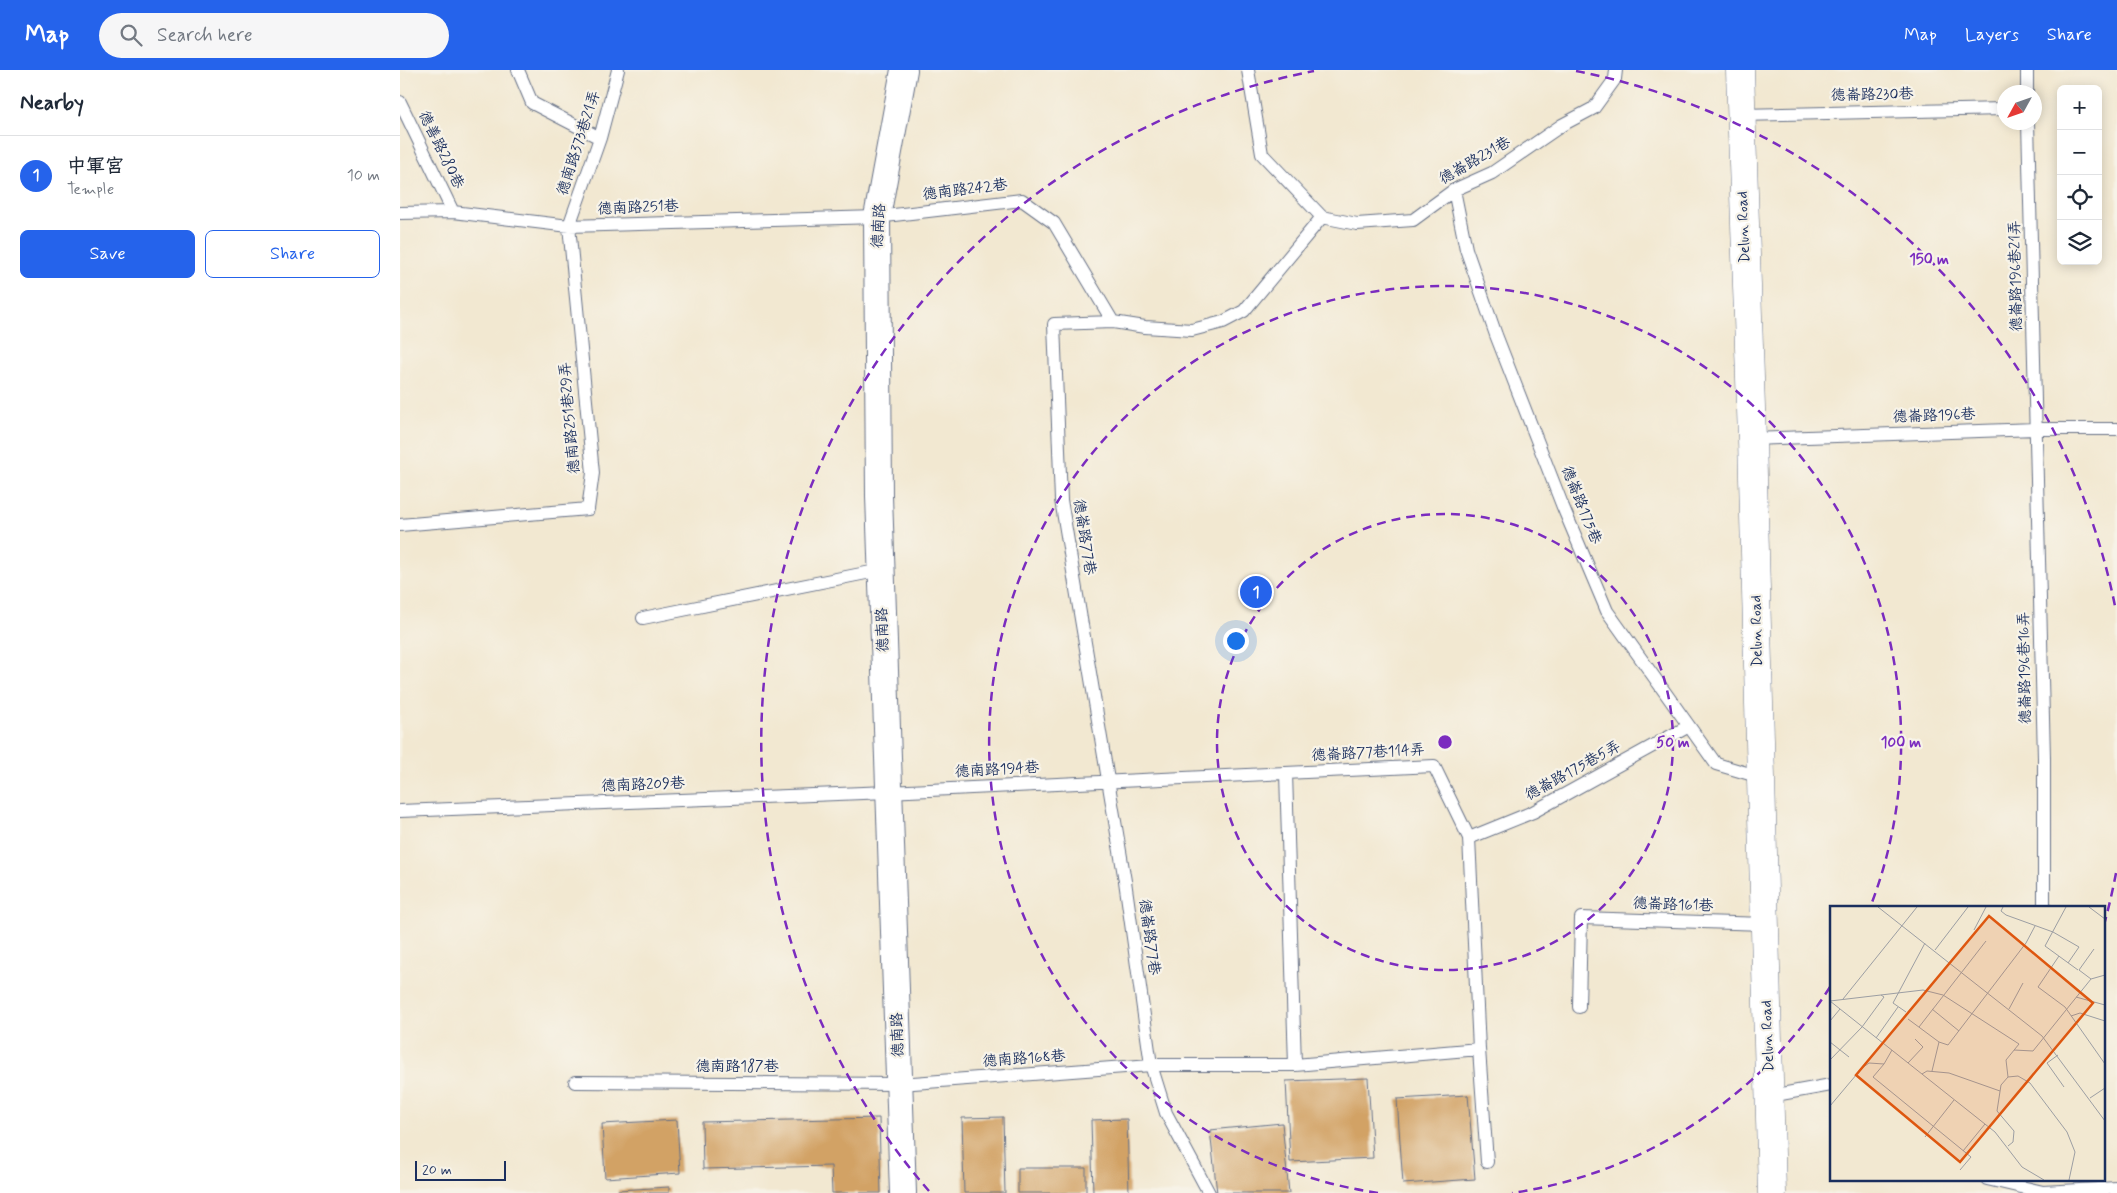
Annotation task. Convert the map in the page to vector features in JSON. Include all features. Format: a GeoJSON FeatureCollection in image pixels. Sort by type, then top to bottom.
{"type":"FeatureCollection","features":[{"type":"Feature","properties":{"kind":"street","name":"德南路"},"geometry":{"type":"LineString","coordinates":[[902,1193],[900,1084],[878,496],[877,217],[904,70]]}},
{"type":"Feature","properties":{"kind":"street","name":"Delun Road"},"geometry":{"type":"LineString","coordinates":[[1740,70],[1772,1193]]}},
{"type":"Feature","properties":{"kind":"lane"},"geometry":{"type":"LineString","coordinates":[[518,70],[532,103],[600,138]]}},
{"type":"Feature","properties":{"kind":"lane","name":"德南路373巷21弄"},"geometry":{"type":"LineString","coordinates":[[569,226],[600,138],[618,70]]}},
{"type":"Feature","properties":{"kind":"lane"},"geometry":{"type":"LineString","coordinates":[[1248,70],[1262,154],[1322,216]]}},
{"type":"Feature","properties":{"kind":"lane","name":"德崙路231巷"},"geometry":{"type":"LineString","coordinates":[[1322,216],[1357,224],[1413,220],[1454,190],[1492,173],[1562,125],[1594,108],[1615,79],[1616,70]]}},
{"type":"Feature","properties":{"kind":"lane"},"geometry":{"type":"LineString","coordinates":[[2027,70],[2027,85]]}},
{"type":"Feature","properties":{"kind":"lane","name":"德善路280巷"},"geometry":{"type":"LineString","coordinates":[[400,102],[453,212]]}},
{"type":"Feature","properties":{"kind":"lane","name":"德崙路230巷"},"geometry":{"type":"LineString","coordinates":[[1740,115],[1997,109]]}},
{"type":"Feature","properties":{"kind":"lane","name":"德崙路196巷21弄"},"geometry":{"type":"LineString","coordinates":[[2028,130],[2036,429]]}},
{"type":"Feature","properties":{"kind":"lane","name":"德崙路175巷"},"geometry":{"type":"LineString","coordinates":[[1454,190],[1466,249],[1496,335],[1563,507],[1607,611],[1716,764],[1760,777]]}},
{"type":"Feature","properties":{"kind":"lane","name":"德南路242巷"},"geometry":{"type":"LineString","coordinates":[[877,217],[1022,200],[1054,223],[1113,322]]}},
{"type":"Feature","properties":{"kind":"lane","name":"德南路251巷"},"geometry":{"type":"LineString","coordinates":[[400,213],[453,212],[569,226],[877,217]]}},
{"type":"Feature","properties":{"kind":"lane","name":"德崙路77巷"},"geometry":{"type":"LineString","coordinates":[[1208,1193],[1166,1113],[1151,1066],[1125,881],[1061,500],[1054,324],[1113,322],[1145,327],[1192,330],[1222,322],[1244,311],[1322,216]]}},
{"type":"Feature","properties":{"kind":"lane","name":"德南路251巷29弄"},"geometry":{"type":"LineString","coordinates":[[400,525],[588,509],[593,472],[569,226]]}},
{"type":"Feature","properties":{"kind":"lane","name":"德崙路196巷"},"geometry":{"type":"LineString","coordinates":[[1752,439],[2036,429],[2117,429]]}},
{"type":"Feature","properties":{"kind":"lane","name":"德崙路196巷16弄"},"geometry":{"type":"LineString","coordinates":[[2036,429],[2044,758],[2044,906]]}},
{"type":"Feature","properties":{"kind":"lane"},"geometry":{"type":"LineString","coordinates":[[643,618],[881,570]]}},
{"type":"Feature","properties":{"kind":"lane","name":"德崙路175巷5弄"},"geometry":{"type":"LineString","coordinates":[[1469,838],[1533,812],[1689,726]]}},
{"type":"Feature","properties":{"kind":"lane","name":"德崙路77巷114弄"},"geometry":{"type":"LineString","coordinates":[[1108,781],[1434,766],[1469,838],[1479,1049],[1487,1162]]}},
{"type":"Feature","properties":{"kind":"lane"},"geometry":{"type":"LineString","coordinates":[[1286,773],[1295,1065]]}},
{"type":"Feature","properties":{"kind":"lane","name":"德南路194巷"},"geometry":{"type":"LineString","coordinates":[[888,792],[1108,781]]}},
{"type":"Feature","properties":{"kind":"lane","name":"德南路209巷"},"geometry":{"type":"LineString","coordinates":[[400,811],[888,792]]}},
{"type":"Feature","properties":{"kind":"lane","name":"德崙路161巷"},"geometry":{"type":"LineString","coordinates":[[1579,1007],[1581,918],[1764,924]]}},
{"type":"Feature","properties":{"kind":"lane"},"geometry":{"type":"LineString","coordinates":[[1151,1066],[1295,1065],[1479,1049]]}},
{"type":"Feature","properties":{"kind":"lane","name":"德南路168巷"},"geometry":{"type":"LineString","coordinates":[[900,1084],[1151,1066]]}},
{"type":"Feature","properties":{"kind":"lane","name":"德南路187巷"},"geometry":{"type":"LineString","coordinates":[[575,1082],[900,1084]]}},
{"type":"Feature","properties":{"kind":"lane"},"geometry":{"type":"LineString","coordinates":[[1770,1096],[1830,1086]]}},
{"type":"Feature","properties":{"kind":"lane"},"geometry":{"type":"LineString","coordinates":[[1991,1180],[2043,1192],[2117,1188]]}},
{"type":"Feature","properties":{"kind":"building"},"geometry":{"type":"Polygon","coordinates":[[[1368,1078],[1373,1158],[1290,1162],[1286,1081],[1368,1078]]]}},
{"type":"Feature","properties":{"kind":"building"},"geometry":{"type":"Polygon","coordinates":[[[1468,1095],[1475,1179],[1403,1184],[1397,1099],[1468,1095]]]}},
{"type":"Feature","properties":{"kind":"building"},"geometry":{"type":"Polygon","coordinates":[[[1003,1117],[1005,1193],[964,1193],[962,1118],[1003,1117]]]}},
{"type":"Feature","properties":{"kind":"building"},"geometry":{"type":"Polygon","coordinates":[[[879,1118],[881,1193],[832,1193],[831,1166],[703,1169],[702,1122],[879,1118]]]}},
{"type":"Feature","properties":{"kind":"building"},"geometry":{"type":"Polygon","coordinates":[[[1127,1119],[1129,1193],[1093,1193],[1091,1120],[1127,1119]]]}},
{"type":"Feature","properties":{"kind":"building"},"geometry":{"type":"Polygon","coordinates":[[[677,1120],[680,1173],[605,1178],[602,1124],[677,1120]]]}},
{"type":"Feature","properties":{"kind":"building"},"geometry":{"type":"Polygon","coordinates":[[[1282,1123],[1289,1193],[1217,1193],[1210,1130],[1282,1123]]]}},
{"type":"Feature","properties":{"kind":"building"},"geometry":{"type":"Polygon","coordinates":[[[1018,1168],[1086,1168],[1086,1193],[1018,1193],[1018,1168]]]}},
{"type":"Feature","properties":{"kind":"building"},"geometry":{"type":"Polygon","coordinates":[[[669,1187],[669,1193],[618,1193],[618,1190],[669,1187]]]}},
{"type":"Feature","properties":{"kind":"place","name":"中軍宮"},"geometry":{"type":"Point","coordinates":[1256,592]}}]}
